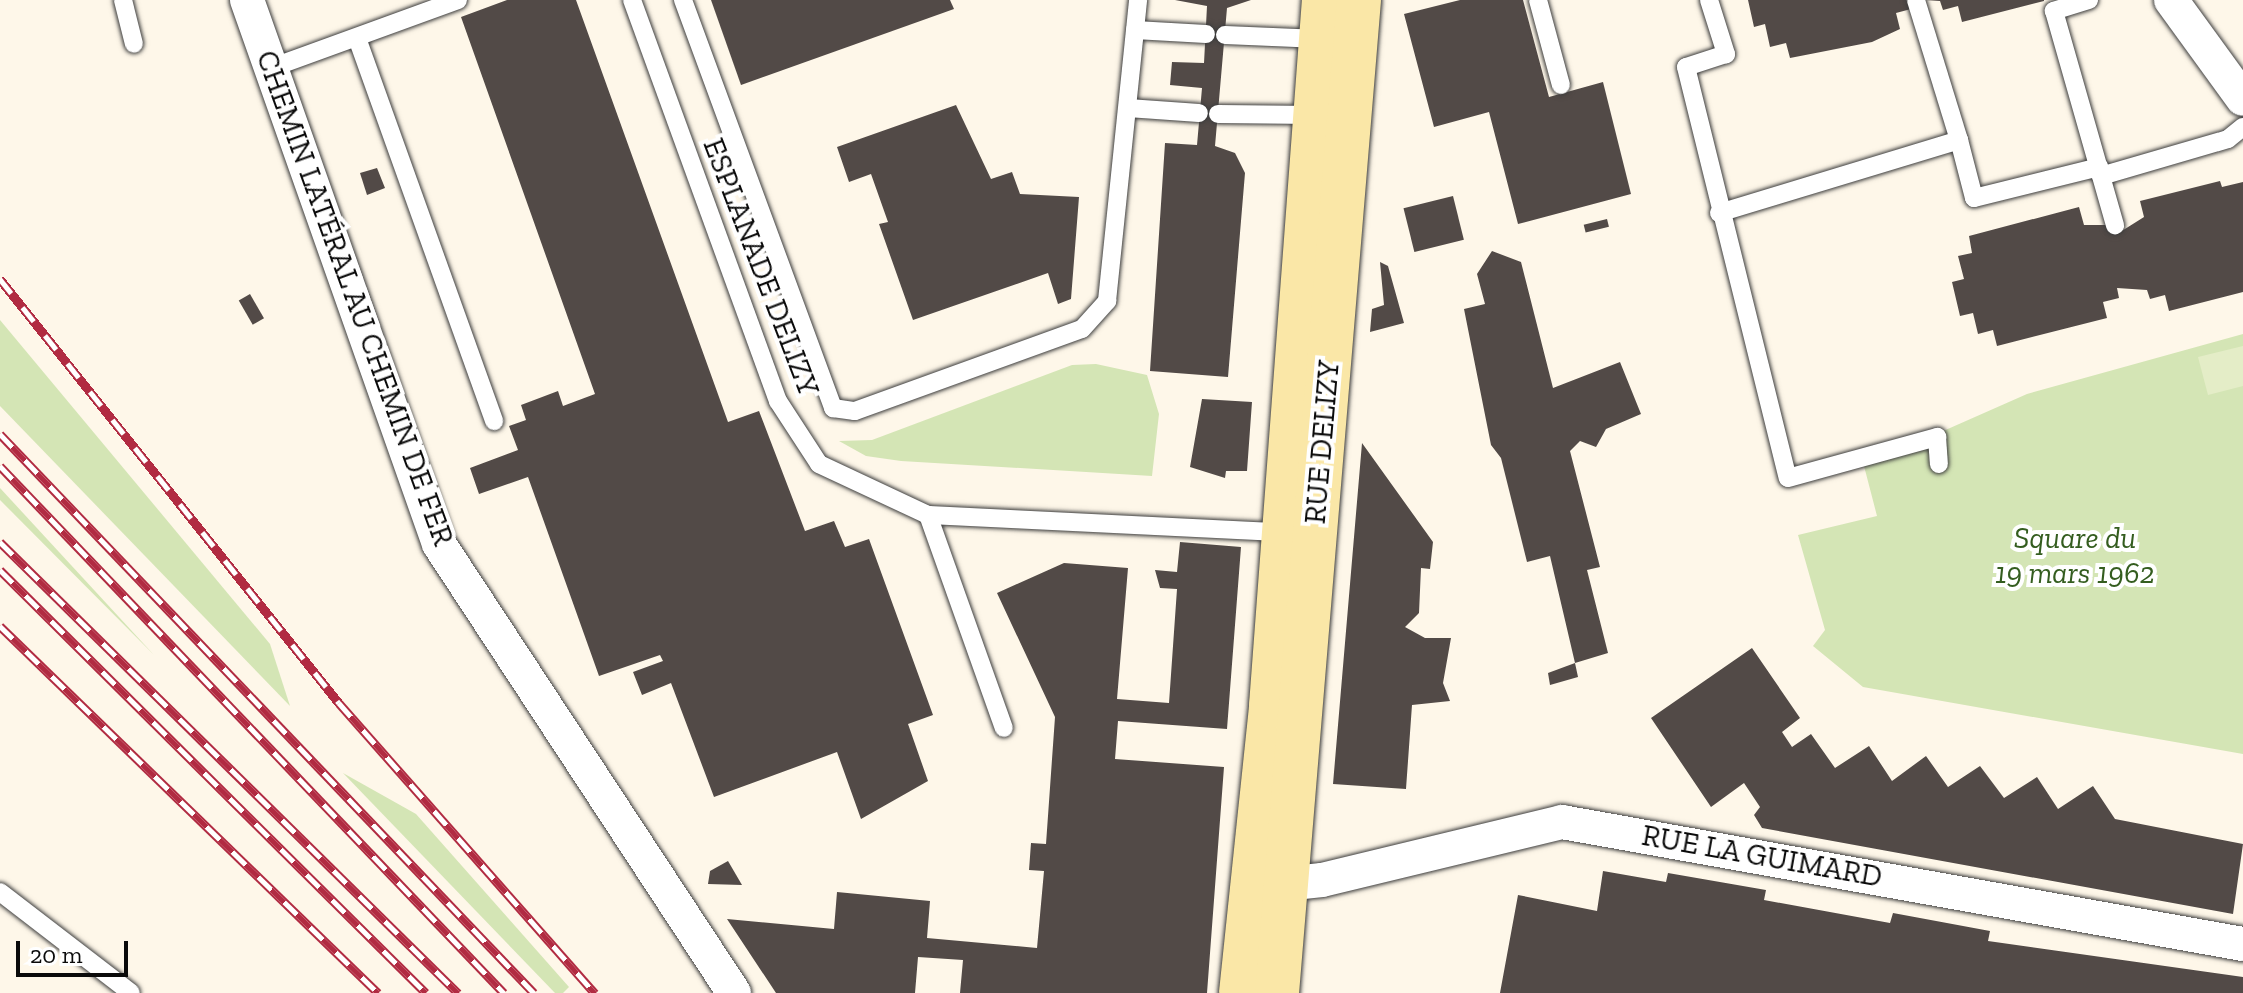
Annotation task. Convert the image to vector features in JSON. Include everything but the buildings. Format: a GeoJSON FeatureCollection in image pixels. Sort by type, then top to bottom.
{"type":"FeatureCollection","features":[{"type":"Feature","properties":{"kind":"main road","name":"RUE DELIZY"},"geometry":{"type":"LineString","coordinates":[[1277,993],[1359,0]]}},
{"type":"Feature","properties":{"kind":"main road","name":"RUE DELIZY"},"geometry":{"type":"LineString","coordinates":[[1241,993],[1271,706],[1280,532],[1322,20]]}},
{"type":"Feature","properties":{"kind":"street","name":"CHEMIN LATÉRAL AU CHEMIN DE FER"},"geometry":{"type":"LineString","coordinates":[[247,0],[439,544],[734,993]]}},
{"type":"Feature","properties":{"kind":"street"},"geometry":{"type":"LineString","coordinates":[[2171,0],[2243,99]]}},
{"type":"Feature","properties":{"kind":"street","name":"RUE DELIZY"},"geometry":{"type":"LineString","coordinates":[[1271,706],[1283,723],[1270,871],[1284,884]]}},
{"type":"Feature","properties":{"kind":"street","name":"RUE LA GUIMARD"},"geometry":{"type":"LineString","coordinates":[[1284,884],[1562,822],[2243,944]]}},
{"type":"Feature","properties":{"kind":"lane"},"geometry":{"type":"LineString","coordinates":[[123,0],[134,44]]}},
{"type":"Feature","properties":{"kind":"lane"},"geometry":{"type":"LineString","coordinates":[[271,68],[458,0]]}},
{"type":"Feature","properties":{"kind":"lane","name":"ESPLANADE DELIZY"},"geometry":{"type":"LineString","coordinates":[[632,0],[778,401],[819,464],[928,515],[1280,532]]}},
{"type":"Feature","properties":{"kind":"lane"},"geometry":{"type":"LineString","coordinates":[[683,0],[833,408],[855,411],[1082,329],[1107,301],[1138,0]]}},
{"type":"Feature","properties":{"kind":"lane"},"geometry":{"type":"LineString","coordinates":[[1538,0],[1561,85]]}},
{"type":"Feature","properties":{"kind":"lane"},"geometry":{"type":"LineString","coordinates":[[1709,0],[1726,54],[1686,67],[1719,213],[1788,478],[1937,437],[1939,464]]}},
{"type":"Feature","properties":{"kind":"lane"},"geometry":{"type":"LineString","coordinates":[[1916,0],[1974,198],[2100,172],[2228,139],[2243,127]]}},
{"type":"Feature","properties":{"kind":"lane"},"geometry":{"type":"LineString","coordinates":[[2089,0],[2054,11],[2115,225]]}},
{"type":"Feature","properties":{"kind":"lane"},"geometry":{"type":"LineString","coordinates":[[1135,30],[1215,34],[1322,20]]}},
{"type":"Feature","properties":{"kind":"lane"},"geometry":{"type":"LineString","coordinates":[[357,38],[494,421]]}},
{"type":"Feature","properties":{"kind":"lane"},"geometry":{"type":"LineString","coordinates":[[1128,108],[1315,115]]}},
{"type":"Feature","properties":{"kind":"lane"},"geometry":{"type":"LineString","coordinates":[[1719,213],[1959,140]]}},
{"type":"Feature","properties":{"kind":"lane"},"geometry":{"type":"LineString","coordinates":[[928,515],[1004,728]]}},
{"type":"Feature","properties":{"kind":"lane"},"geometry":{"type":"LineString","coordinates":[[0,892],[131,993]]}},
{"type":"Feature","properties":{"kind":"green space"},"geometry":{"type":"Polygon","coordinates":[[[0,320],[270,644],[290,706],[0,406],[0,320]]]}},
{"type":"Feature","properties":{"kind":"green space","name":"Square du 19 mars 1962"},"geometry":{"type":"Polygon","coordinates":[[[2243,334],[2243,754],[1863,687],[1813,646],[1825,630],[1798,535],[1877,516],[1864,466],[2027,394],[2243,334]]]}},
{"type":"Feature","properties":{"kind":"green space"},"geometry":{"type":"Polygon","coordinates":[[[2243,346],[2243,386],[2208,395],[2198,357],[2243,346]]]}},
{"type":"Feature","properties":{"kind":"green space"},"geometry":{"type":"Polygon","coordinates":[[[1096,364],[1147,375],[1159,414],[1152,476],[901,461],[866,456],[839,441],[872,440],[1072,365],[1096,364]]]}},
{"type":"Feature","properties":{"kind":"green space"},"geometry":{"type":"Polygon","coordinates":[[[0,488],[154,655],[0,500],[0,488]]]}},
{"type":"Feature","properties":{"kind":"green space"},"geometry":{"type":"Polygon","coordinates":[[[343,773],[416,814],[569,987],[563,993],[555,993],[343,773]]]}},
{"type":"Feature","properties":{"kind":"railway"},"geometry":{"type":"LineString","coordinates":[[0,279],[339,703],[595,993]]}},
{"type":"Feature","properties":{"kind":"railway"},"geometry":{"type":"LineString","coordinates":[[0,434],[534,993]]}},
{"type":"Feature","properties":{"kind":"railway"},"geometry":{"type":"LineString","coordinates":[[0,466],[504,993]]}},
{"type":"Feature","properties":{"kind":"railway"},"geometry":{"type":"LineString","coordinates":[[0,542],[458,993]]}},
{"type":"Feature","properties":{"kind":"railway"},"geometry":{"type":"LineString","coordinates":[[0,570],[426,993]]}},
{"type":"Feature","properties":{"kind":"railway"},"geometry":{"type":"LineString","coordinates":[[0,626],[378,993]]}}]}
